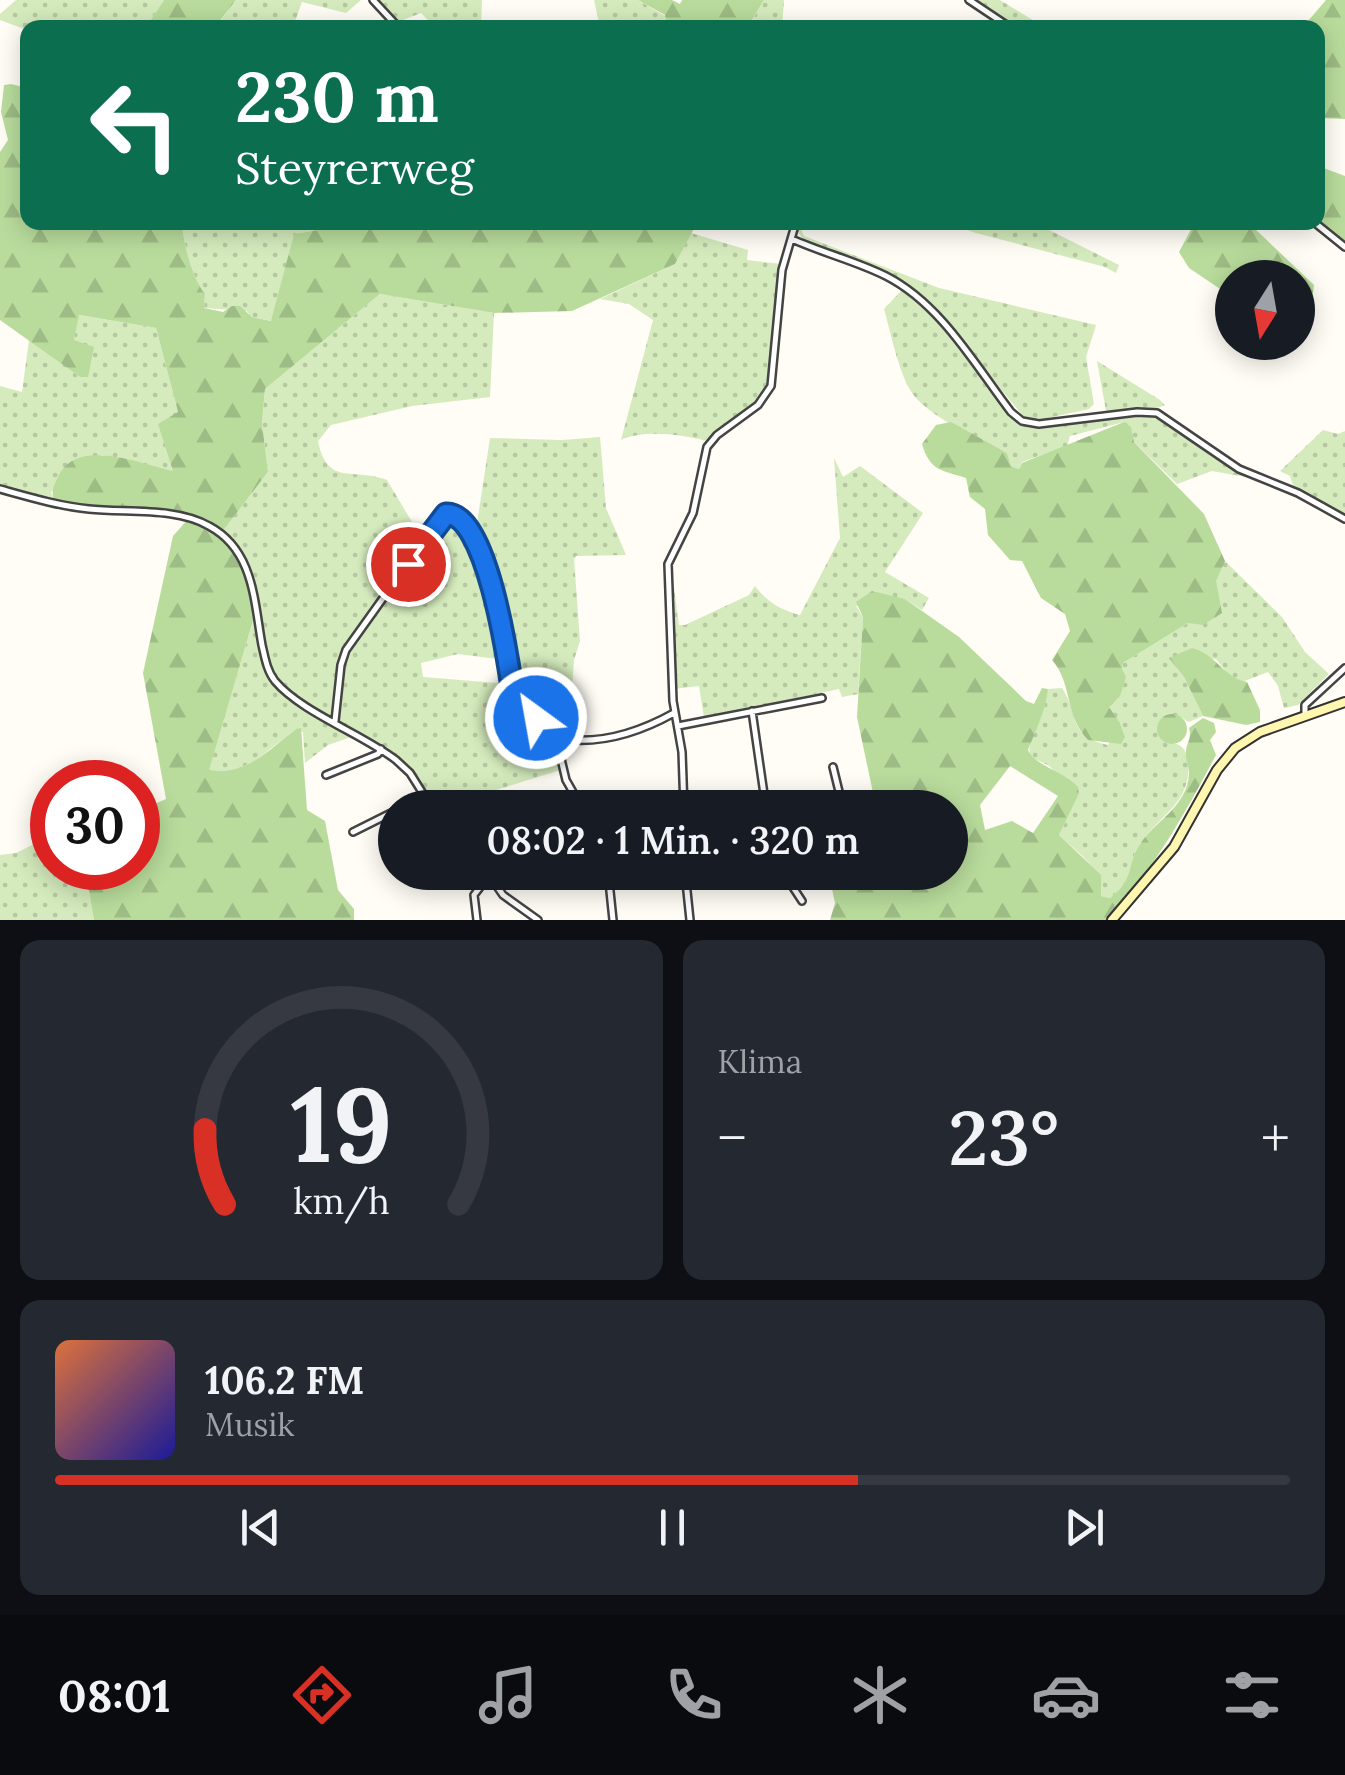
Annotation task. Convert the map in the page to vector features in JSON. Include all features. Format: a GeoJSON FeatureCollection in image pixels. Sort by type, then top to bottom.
{"type":"FeatureCollection","features":[{"type":"Feature","properties":{"kind":"street"},"geometry":{"type":"LineString","coordinates":[[372,0],[391,20]]}},
{"type":"Feature","properties":{"kind":"street"},"geometry":{"type":"LineString","coordinates":[[969,0],[995,20]]}},
{"type":"Feature","properties":{"kind":"street"},"geometry":{"type":"LineString","coordinates":[[683,790],[682,752],[674,712],[668,564],[692,513],[708,447],[716,435],[758,405],[769,391],[782,270],[794,230]]}},
{"type":"Feature","properties":{"kind":"street"},"geometry":{"type":"LineString","coordinates":[[1324,230],[1345,247]]}},
{"type":"Feature","properties":{"kind":"street"},"geometry":{"type":"LineString","coordinates":[[792,240],[872,270],[907,289],[946,328],[1022,421],[1039,424],[1138,412],[1156,414],[1239,469],[1298,493],[1345,520]]}},
{"type":"Feature","properties":{"kind":"street"},"geometry":{"type":"LineString","coordinates":[[0,489],[68,506],[179,516],[199,520],[216,530],[240,553],[248,569],[264,656],[272,678],[296,698],[381,749],[410,773],[421,790]]}},
{"type":"Feature","properties":{"kind":"street"},"geometry":{"type":"LineString","coordinates":[[335,721],[346,650],[436,524],[446,514],[455,513],[474,535],[499,616],[514,692],[556,738],[572,790]]}},
{"type":"Feature","properties":{"kind":"street"},"geometry":{"type":"LineString","coordinates":[[1304,715],[1304,707],[1345,668]]}},
{"type":"Feature","properties":{"kind":"street"},"geometry":{"type":"LineString","coordinates":[[678,726],[822,698]]}},
{"type":"Feature","properties":{"kind":"street"},"geometry":{"type":"LineString","coordinates":[[1112,920],[1174,847],[1226,757],[1250,738],[1345,702]]}},
{"type":"Feature","properties":{"kind":"street"},"geometry":{"type":"LineString","coordinates":[[752,711],[763,790]]}},
{"type":"Feature","properties":{"kind":"street"},"geometry":{"type":"LineString","coordinates":[[556,738],[583,740],[636,732],[652,727],[674,712]]}},
{"type":"Feature","properties":{"kind":"street"},"geometry":{"type":"LineString","coordinates":[[326,775],[378,754],[381,749]]}},
{"type":"Feature","properties":{"kind":"street"},"geometry":{"type":"LineString","coordinates":[[833,767],[839,790]]}},
{"type":"Feature","properties":{"kind":"street"},"geometry":{"type":"LineString","coordinates":[[354,832],[378,820]]}},
{"type":"Feature","properties":{"kind":"street"},"geometry":{"type":"LineString","coordinates":[[477,920],[474,895],[478,890]]}},
{"type":"Feature","properties":{"kind":"street"},"geometry":{"type":"LineString","coordinates":[[500,890],[538,920]]}},
{"type":"Feature","properties":{"kind":"street"},"geometry":{"type":"LineString","coordinates":[[610,890],[613,920]]}},
{"type":"Feature","properties":{"kind":"street"},"geometry":{"type":"LineString","coordinates":[[686,890],[690,920]]}},
{"type":"Feature","properties":{"kind":"street"},"geometry":{"type":"LineString","coordinates":[[796,890],[802,900]]}},
{"type":"Feature","properties":{"kind":"green space"},"geometry":{"type":"Polygon","coordinates":[[[16,0],[164,0],[151,20],[20,20],[20,27],[0,20],[0,14],[16,0]]]}},
{"type":"Feature","properties":{"kind":"green space"},"geometry":{"type":"Polygon","coordinates":[[[164,0],[236,0],[220,20],[151,20],[164,0]]]}},
{"type":"Feature","properties":{"kind":"green space"},"geometry":{"type":"Polygon","coordinates":[[[236,0],[361,0],[346,13],[302,2],[296,20],[221,20],[236,0]]]}},
{"type":"Feature","properties":{"kind":"green space"},"geometry":{"type":"Polygon","coordinates":[[[377,0],[482,0],[481,20],[428,20],[421,13],[396,20],[377,0]]]}},
{"type":"Feature","properties":{"kind":"green space"},"geometry":{"type":"Polygon","coordinates":[[[594,0],[638,0],[666,20],[598,20],[594,0]]]}},
{"type":"Feature","properties":{"kind":"green space"},"geometry":{"type":"Polygon","coordinates":[[[638,0],[672,0],[680,4],[682,0],[764,0],[752,20],[666,20],[665,15],[638,0]]]}},
{"type":"Feature","properties":{"kind":"green space"},"geometry":{"type":"Polygon","coordinates":[[[764,0],[784,0],[783,20],[753,20],[764,0]]]}},
{"type":"Feature","properties":{"kind":"green space"},"geometry":{"type":"Polygon","coordinates":[[[972,0],[1000,0],[1033,20],[1003,20],[972,0]]]}},
{"type":"Feature","properties":{"kind":"green space"},"geometry":{"type":"Polygon","coordinates":[[[1326,0],[1345,0],[1345,119],[1325,118],[1325,20],[1309,20],[1326,0]]]}},
{"type":"Feature","properties":{"kind":"green space"},"geometry":{"type":"Polygon","coordinates":[[[4,85],[20,86],[20,230],[183,230],[189,260],[205,294],[204,308],[223,312],[240,306],[252,317],[271,321],[294,234],[318,230],[693,230],[675,264],[572,311],[494,313],[380,294],[265,389],[262,423],[268,472],[219,536],[248,566],[257,607],[209,770],[245,766],[301,728],[307,810],[325,821],[338,890],[354,909],[354,920],[94,920],[89,890],[160,890],[160,802],[166,799],[143,673],[173,536],[189,518],[55,507],[53,491],[67,465],[94,455],[173,471],[158,424],[178,412],[156,328],[79,315],[74,340],[94,347],[88,377],[80,377],[0,320],[0,152],[8,140],[1,112],[4,85]]]}},
{"type":"Feature","properties":{"kind":"green space"},"geometry":{"type":"Polygon","coordinates":[[[1325,169],[1345,176],[1345,241],[1325,225],[1325,169]]]}},
{"type":"Feature","properties":{"kind":"green space"},"geometry":{"type":"Polygon","coordinates":[[[183,230],[319,230],[294,234],[272,321],[251,317],[247,311],[204,308],[205,295],[196,280],[183,230]]]}},
{"type":"Feature","properties":{"kind":"green space"},"geometry":{"type":"Polygon","coordinates":[[[801,230],[804,236],[939,288],[1096,325],[1086,357],[1094,404],[1089,409],[1043,419],[1024,417],[940,317],[911,289],[866,265],[806,243],[798,232],[801,230]]]}},
{"type":"Feature","properties":{"kind":"green space"},"geometry":{"type":"Polygon","coordinates":[[[967,230],[1049,230],[1119,265],[1116,273],[967,230]]]}},
{"type":"Feature","properties":{"kind":"green space"},"geometry":{"type":"Polygon","coordinates":[[[1191,230],[1256,230],[1288,260],[1215,260],[1215,286],[1189,268],[1179,252],[1191,230]]]}},
{"type":"Feature","properties":{"kind":"green space"},"geometry":{"type":"Polygon","coordinates":[[[691,233],[748,250],[747,260],[781,264],[769,383],[749,409],[707,441],[652,434],[621,440],[653,320],[629,304],[600,299],[675,264],[691,233]]]}},
{"type":"Feature","properties":{"kind":"green space"},"geometry":{"type":"Polygon","coordinates":[[[902,290],[933,317],[1016,421],[1042,427],[1158,417],[1246,477],[1212,471],[1177,484],[1134,442],[1124,422],[1070,436],[1067,446],[1022,462],[1019,469],[1011,466],[1007,453],[937,415],[911,391],[884,309],[902,290]]]}},
{"type":"Feature","properties":{"kind":"green space"},"geometry":{"type":"Polygon","coordinates":[[[380,294],[494,313],[490,397],[412,406],[331,425],[318,441],[322,455],[335,470],[387,480],[422,539],[444,512],[450,511],[460,513],[476,530],[490,438],[600,437],[606,508],[626,555],[574,559],[580,641],[572,689],[558,735],[564,769],[496,790],[417,790],[391,762],[354,736],[328,745],[305,763],[303,732],[296,729],[256,760],[228,774],[208,771],[257,608],[248,566],[219,536],[268,472],[262,423],[265,389],[380,294]],[[458,654],[421,663],[423,677],[510,684],[506,660],[458,654]]]}},
{"type":"Feature","properties":{"kind":"green space"},"geometry":{"type":"Polygon","coordinates":[[[78,315],[156,328],[178,412],[174,472],[102,455],[51,492],[55,507],[0,493],[0,386],[22,392],[29,340],[80,377],[74,340],[78,315]]]}},
{"type":"Feature","properties":{"kind":"green space"},"geometry":{"type":"Polygon","coordinates":[[[1097,361],[1160,400],[1165,405],[1106,411],[1097,361]]]}},
{"type":"Feature","properties":{"kind":"green space"},"geometry":{"type":"Polygon","coordinates":[[[951,422],[1007,453],[1011,466],[1019,469],[1022,463],[1124,422],[1131,427],[1134,442],[1204,514],[1225,561],[1216,581],[1222,613],[1203,625],[1188,623],[1123,663],[1126,677],[1120,696],[1109,707],[1125,737],[1121,744],[1088,740],[1080,730],[1059,669],[1052,660],[1070,631],[1065,614],[1041,598],[1022,561],[1010,560],[988,535],[985,509],[970,497],[966,478],[938,468],[925,453],[922,444],[936,425],[951,422]]]}},
{"type":"Feature","properties":{"kind":"green space"},"geometry":{"type":"Polygon","coordinates":[[[1323,430],[1338,434],[1345,431],[1345,515],[1293,485],[1290,476],[1280,471],[1323,430]]]}},
{"type":"Feature","properties":{"kind":"green space"},"geometry":{"type":"Polygon","coordinates":[[[834,458],[843,477],[860,466],[923,513],[885,572],[929,598],[922,610],[905,599],[856,606],[863,617],[858,694],[842,697],[839,689],[704,718],[699,686],[674,689],[671,564],[679,625],[749,595],[755,586],[775,605],[800,615],[840,538],[834,458]]]}},
{"type":"Feature","properties":{"kind":"green space"},"geometry":{"type":"Polygon","coordinates":[[[1225,561],[1282,617],[1305,652],[1329,674],[1298,705],[1284,708],[1278,686],[1268,672],[1242,682],[1231,678],[1216,659],[1170,658],[1203,716],[1189,722],[1177,715],[1165,742],[1184,750],[1186,785],[1174,806],[1140,844],[1118,891],[1110,898],[1101,896],[1093,869],[1059,835],[1079,794],[1048,765],[1030,757],[1031,740],[1048,689],[1062,688],[1080,730],[1108,745],[1119,721],[1109,707],[1123,663],[1188,623],[1225,561]]]}},
{"type":"Feature","properties":{"kind":"green space"},"geometry":{"type":"Polygon","coordinates":[[[872,591],[905,599],[959,637],[1026,701],[1034,704],[1042,688],[1048,689],[1028,750],[1078,787],[1079,794],[1059,835],[1101,875],[1101,896],[1110,898],[1118,891],[1140,844],[1183,795],[1189,774],[1189,728],[1203,718],[1214,723],[1216,732],[1210,740],[1216,755],[1163,848],[1125,899],[1134,901],[1114,920],[830,920],[835,903],[832,890],[968,890],[968,790],[872,790],[857,717],[863,617],[856,602],[872,591]],[[1010,766],[980,805],[985,830],[1012,821],[1033,833],[1058,796],[1010,766]]]}},
{"type":"Feature","properties":{"kind":"green space"},"geometry":{"type":"Polygon","coordinates":[[[1192,648],[1247,682],[1260,710],[1260,722],[1246,725],[1203,716],[1184,677],[1169,658],[1192,648]]]}},
{"type":"Feature","properties":{"kind":"green space"},"geometry":{"type":"Polygon","coordinates":[[[1172,714],[1186,723],[1187,729],[1178,743],[1172,744],[1158,735],[1157,729],[1166,715],[1172,714]]]}},
{"type":"Feature","properties":{"kind":"green space"},"geometry":{"type":"Polygon","coordinates":[[[30,846],[30,890],[89,890],[94,920],[0,920],[0,855],[30,846]]]}},
{"type":"Feature","properties":{"kind":"route"},"geometry":{"type":"LineString","coordinates":[[408,564],[446,514],[455,513],[463,518],[474,535],[495,600],[512,688],[536,718]]}}]}
